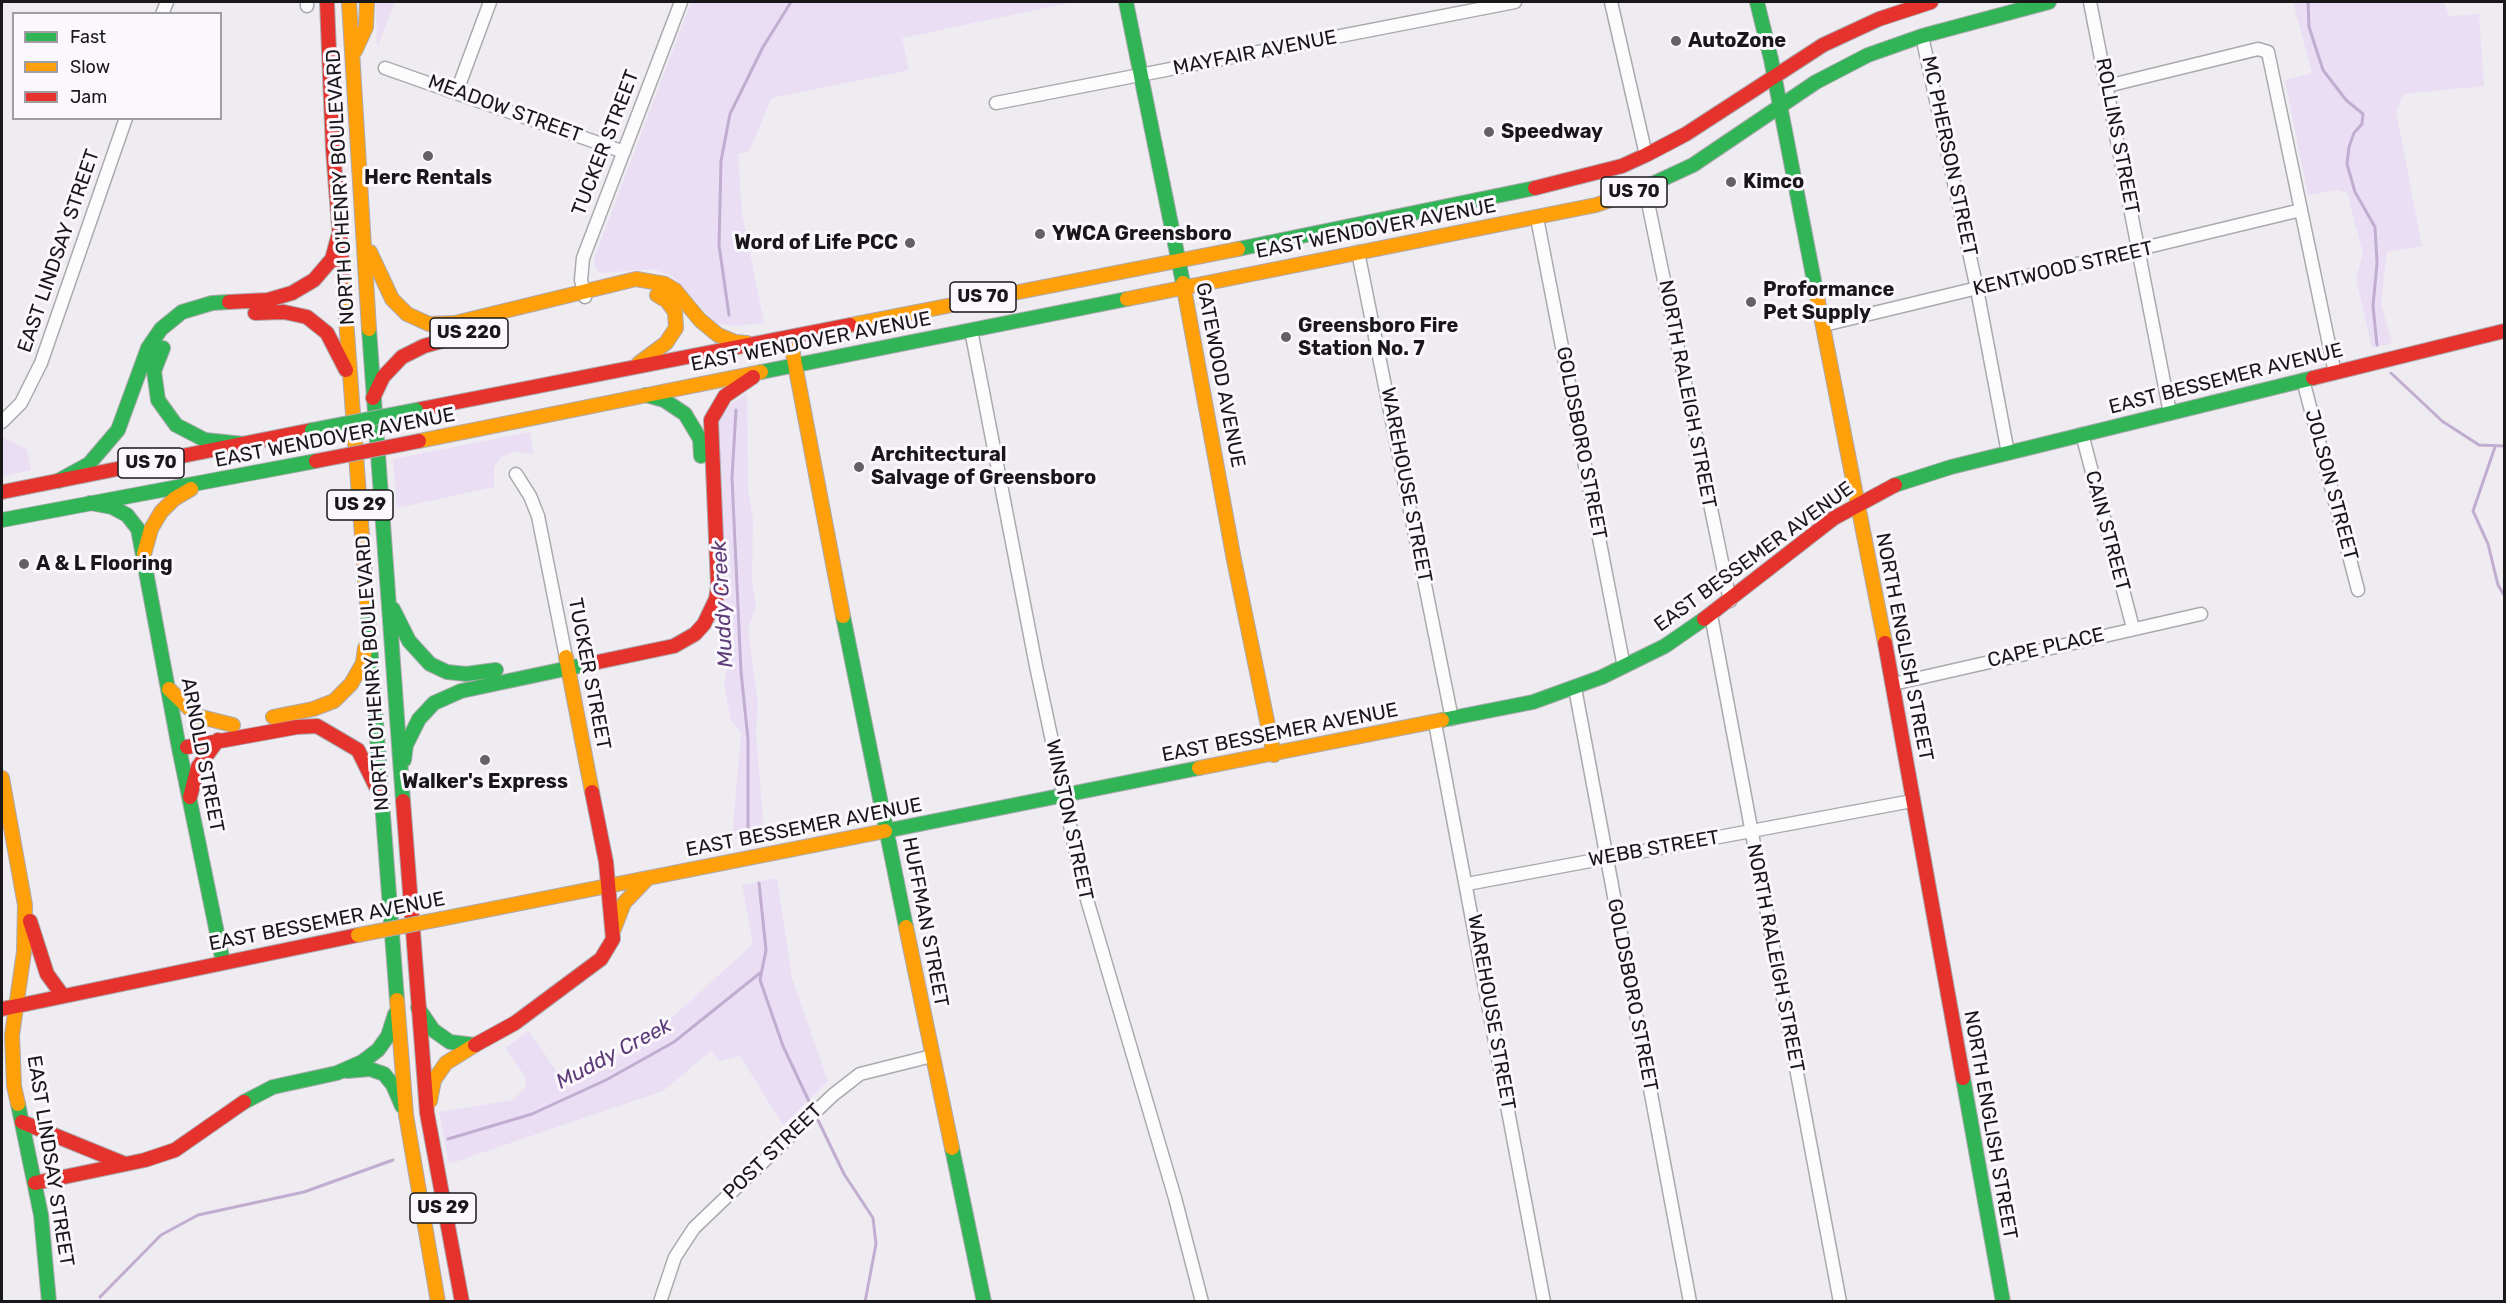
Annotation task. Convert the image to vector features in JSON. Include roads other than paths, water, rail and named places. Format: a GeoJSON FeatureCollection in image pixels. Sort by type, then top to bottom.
{"type":"FeatureCollection","features":[{"type":"Feature","properties":{"kind":"main road","name":"NORTH O'HENRY BOULEVARD"},"geometry":{"type":"LineString","coordinates":[[327,2],[333,150],[406,1115],[438,1302]]}},
{"type":"Feature","properties":{"kind":"main road","name":"NORTH O'HENRY BOULEVARD"},"geometry":{"type":"LineString","coordinates":[[349,2],[373,398],[427,1113],[462,1302]]}},
{"type":"Feature","properties":{"kind":"main road"},"geometry":{"type":"LineString","coordinates":[[353,55],[366,27],[367,2]]}},
{"type":"Feature","properties":{"kind":"main road","name":"GATEWOOD AVENUE"},"geometry":{"type":"LineString","coordinates":[[1126,2],[1274,755]]}},
{"type":"Feature","properties":{"kind":"main road","name":"NORTH ENGLISH STREET"},"geometry":{"type":"LineString","coordinates":[[1757,2],[1774,75],[1824,325],[1893,684],[2003,1302]]}},
{"type":"Feature","properties":{"kind":"main road","name":"EAST WENDOVER AVENUE"},"geometry":{"type":"LineString","coordinates":[[2,492],[790,338],[1575,180],[1622,166],[1686,134],[1774,75],[1851,30],[1930,2]]}},
{"type":"Feature","properties":{"kind":"main road","name":"EAST WENDOVER AVENUE"},"geometry":{"type":"LineString","coordinates":[[2,520],[419,441],[1596,205],[1645,188],[1702,159],[1780,105],[1843,67],[1922,36],[2049,2]]}},
{"type":"Feature","properties":{"kind":"main road"},"geometry":{"type":"LineString","coordinates":[[58,481],[89,464],[106,447],[118,430],[148,348],[161,329],[182,312],[212,303],[268,300],[292,293],[314,280],[332,259],[340,230]]}},
{"type":"Feature","properties":{"kind":"main road"},"geometry":{"type":"LineString","coordinates":[[363,233],[381,279],[392,299],[407,314],[429,324],[455,323],[585,295],[636,279],[658,281],[675,290],[700,320],[718,335],[735,342],[754,344]]}},
{"type":"Feature","properties":{"kind":"main road","name":"US 220"},"geometry":{"type":"LineString","coordinates":[[373,398],[383,377],[402,357],[424,346],[585,295],[638,290],[659,295],[667,301],[677,319],[672,335],[666,343],[633,368]]}},
{"type":"Feature","properties":{"kind":"main road"},"geometry":{"type":"LineString","coordinates":[[244,444],[205,440],[176,425],[158,400],[154,371],[162,349],[177,328],[199,318],[226,313],[284,312],[307,317],[327,333],[340,354],[352,386]]}},
{"type":"Feature","properties":{"kind":"main road","name":"EAST BESSEMER AVENUE"},"geometry":{"type":"LineString","coordinates":[[8,1007],[358,935],[887,832],[1533,702],[1575,688],[1665,646],[1730,601],[1816,532],[1857,504],[1905,481],[2082,434],[2505,331]]}},
{"type":"Feature","properties":{"kind":"main road","name":"HUFFMAN STREET"},"geometry":{"type":"LineString","coordinates":[[790,338],[932,1056],[984,1302]]}},
{"type":"Feature","properties":{"kind":"main road"},"geometry":{"type":"LineString","coordinates":[[386,579],[394,614],[409,641],[430,664],[447,672],[466,674],[567,663],[674,646],[695,634],[704,624],[716,599],[718,586],[711,420],[725,396],[766,370]]}},
{"type":"Feature","properties":{"kind":"main road"},"geometry":{"type":"LineString","coordinates":[[401,789],[406,745],[419,718],[434,703],[461,691],[672,635],[689,623],[705,596],[700,439],[685,414],[664,400],[646,395]]}},
{"type":"Feature","properties":{"kind":"main road"},"geometry":{"type":"LineString","coordinates":[[143,556],[151,529],[161,512],[174,499],[200,484]]}},
{"type":"Feature","properties":{"kind":"main road","name":"ARNOLD STREET"},"geometry":{"type":"LineString","coordinates":[[90,503],[112,507],[127,515],[138,529],[178,743],[223,962]]}},
{"type":"Feature","properties":{"kind":"main road"},"geometry":{"type":"LineString","coordinates":[[178,743],[233,725],[313,709],[334,700],[351,684],[363,663],[368,623]]}},
{"type":"Feature","properties":{"kind":"main road","name":"TUCKER STREET"},"geometry":{"type":"LineString","coordinates":[[567,663],[606,862],[606,886],[614,930]]}},
{"type":"Feature","properties":{"kind":"main road"},"geometry":{"type":"LineString","coordinates":[[169,688],[196,716],[233,725]]}},
{"type":"Feature","properties":{"kind":"main road"},"geometry":{"type":"LineString","coordinates":[[178,743],[218,740],[297,727],[317,726],[338,736],[358,750],[381,800]]}},
{"type":"Feature","properties":{"kind":"main road"},"geometry":{"type":"LineString","coordinates":[[190,797],[198,767],[218,740]]}},
{"type":"Feature","properties":{"kind":"main road","name":"EAST LINDSAY STREET"},"geometry":{"type":"LineString","coordinates":[[2,778],[25,905],[24,952],[8,1007],[12,1035],[14,1086],[35,1183],[47,1258],[49,1302]]}},
{"type":"Feature","properties":{"kind":"main road"},"geometry":{"type":"LineString","coordinates":[[427,1113],[434,1080],[446,1063],[515,1023],[602,959],[610,946],[624,903],[648,878]]}},
{"type":"Feature","properties":{"kind":"main road"},"geometry":{"type":"LineString","coordinates":[[25,905],[47,974],[63,996]]}},
{"type":"Feature","properties":{"kind":"main road"},"geometry":{"type":"LineString","coordinates":[[337,1073],[362,1062],[378,1050],[388,1036],[398,1007]]}},
{"type":"Feature","properties":{"kind":"main road"},"geometry":{"type":"LineString","coordinates":[[418,1008],[433,1030],[450,1042],[475,1045]]}},
{"type":"Feature","properties":{"kind":"main road"},"geometry":{"type":"LineString","coordinates":[[2,1056],[14,1086]]}},
{"type":"Feature","properties":{"kind":"main road"},"geometry":{"type":"LineString","coordinates":[[35,1183],[125,1164],[175,1150],[249,1098],[273,1087],[337,1073],[370,1068],[384,1074],[393,1085],[406,1115]]}},
{"type":"Feature","properties":{"kind":"main road"},"geometry":{"type":"LineString","coordinates":[[22,1122],[125,1164]]}},
{"type":"Feature","properties":{"kind":"street"},"geometry":{"type":"LineString","coordinates":[[457,91],[490,2]]}},
{"type":"Feature","properties":{"kind":"street","name":"TUCKER STREET"},"geometry":{"type":"LineString","coordinates":[[585,295],[581,268],[584,258],[681,2]]}},
{"type":"Feature","properties":{"kind":"street","name":"MAYFAIR AVENUE"},"geometry":{"type":"LineString","coordinates":[[996,103],[1515,2]]}},
{"type":"Feature","properties":{"kind":"street"},"geometry":{"type":"LineString","coordinates":[[1611,2],[1646,155]]}},
{"type":"Feature","properties":{"kind":"street","name":"ROLLINS STREET"},"geometry":{"type":"LineString","coordinates":[[2090,2],[2170,413]]}},
{"type":"Feature","properties":{"kind":"street","name":"MC PHERSON STREET"},"geometry":{"type":"LineString","coordinates":[[1922,36],[1977,289],[2008,453]]}},
{"type":"Feature","properties":{"kind":"street"},"geometry":{"type":"LineString","coordinates":[[2107,86],[2264,49],[2271,57],[2335,373]]}},
{"type":"Feature","properties":{"kind":"street","name":"MEADOW STREET"},"geometry":{"type":"LineString","coordinates":[[385,68],[457,91],[624,152]]}},
{"type":"Feature","properties":{"kind":"street","name":"EAST LINDSAY STREET"},"geometry":{"type":"LineString","coordinates":[[2,422],[21,403],[38,371],[125,120]]}},
{"type":"Feature","properties":{"kind":"street","name":"NORTH RALEIGH STREET"},"geometry":{"type":"LineString","coordinates":[[1645,188],[1730,601]]}},
{"type":"Feature","properties":{"kind":"street","name":"KENTWOOD STREET"},"geometry":{"type":"LineString","coordinates":[[1824,325],[2301,210]]}},
{"type":"Feature","properties":{"kind":"street","name":"GOLDSBORO STREET"},"geometry":{"type":"LineString","coordinates":[[1538,218],[1624,667]]}},
{"type":"Feature","properties":{"kind":"street","name":"WAREHOUSE STREET"},"geometry":{"type":"LineString","coordinates":[[1358,252],[1452,719]]}},
{"type":"Feature","properties":{"kind":"street","name":"WINSTON STREET"},"geometry":{"type":"LineString","coordinates":[[971,330],[1063,795],[1093,925],[1177,1208],[1202,1302]]}},
{"type":"Feature","properties":{"kind":"street","name":"JOLSON STREET"},"geometry":{"type":"LineString","coordinates":[[2303,380],[2358,590]]}},
{"type":"Feature","properties":{"kind":"street","name":"CAIN STREET"},"geometry":{"type":"LineString","coordinates":[[2082,434],[2133,628]]}},
{"type":"Feature","properties":{"kind":"street","name":"TUCKER STREET"},"geometry":{"type":"LineString","coordinates":[[516,474],[530,496],[538,516],[567,663]]}},
{"type":"Feature","properties":{"kind":"street","name":"CAPE PLACE"},"geometry":{"type":"LineString","coordinates":[[1893,684],[2201,614]]}},
{"type":"Feature","properties":{"kind":"street","name":"NORTH RALEIGH STREET"},"geometry":{"type":"LineString","coordinates":[[1710,615],[1840,1302]]}},
{"type":"Feature","properties":{"kind":"street","name":"GOLDSBORO STREET"},"geometry":{"type":"LineString","coordinates":[[1575,688],[1605,858],[1690,1302]]}},
{"type":"Feature","properties":{"kind":"street","name":"WAREHOUSE STREET"},"geometry":{"type":"LineString","coordinates":[[1435,723],[1544,1302]]}},
{"type":"Feature","properties":{"kind":"street","name":"WEBB STREET"},"geometry":{"type":"LineString","coordinates":[[1467,884],[1912,801]]}},
{"type":"Feature","properties":{"kind":"street","name":"POST STREET"},"geometry":{"type":"LineString","coordinates":[[660,1302],[675,1257],[694,1228],[833,1095],[860,1074],[932,1056]]}},
{"type":"Feature","properties":{"kind":"waterway","name":"Muddy Creek"},"geometry":{"type":"LineString","coordinates":[[729,315],[719,245],[721,161],[730,114],[763,47],[791,2]]}},
{"type":"Feature","properties":{"kind":"waterway"},"geometry":{"type":"LineString","coordinates":[[2308,2],[2309,27],[2323,70],[2346,100],[2363,114],[2362,124],[2354,133],[2349,147],[2347,164],[2355,192],[2375,227],[2377,263],[2373,306],[2377,345]]}},
{"type":"Feature","properties":{"kind":"waterway"},"geometry":{"type":"LineString","coordinates":[[2391,373],[2442,421],[2479,445],[2504,446]]}},
{"type":"Feature","properties":{"kind":"waterway","name":"Muddy Creek"},"geometry":{"type":"LineString","coordinates":[[736,410],[732,478],[741,672],[748,739],[748,833]]}},
{"type":"Feature","properties":{"kind":"waterway"},"geometry":{"type":"LineString","coordinates":[[2495,447],[2473,511],[2488,544],[2498,585],[2504,595]]}},
{"type":"Feature","properties":{"kind":"waterway"},"geometry":{"type":"LineString","coordinates":[[759,883],[766,950],[760,980],[783,1046],[813,1110]]}},
{"type":"Feature","properties":{"kind":"waterway","name":"Muddy Creek"},"geometry":{"type":"LineString","coordinates":[[448,1139],[532,1114],[606,1080],[674,1042],[760,973]]}},
{"type":"Feature","properties":{"kind":"waterway"},"geometry":{"type":"LineString","coordinates":[[816,1116],[844,1174],[873,1218],[876,1244],[865,1302]]}},
{"type":"Feature","properties":{"kind":"waterway","name":"Muddy Creek"},"geometry":{"type":"LineString","coordinates":[[100,1297],[161,1235],[198,1215],[304,1192],[393,1160]]}},
{"type":"Feature","properties":{"kind":"place","name":"AutoZone"},"geometry":{"type":"Point","coordinates":[1676,41]}},
{"type":"Feature","properties":{"kind":"place","name":"Speedway"},"geometry":{"type":"Point","coordinates":[1489,132]}},
{"type":"Feature","properties":{"kind":"place","name":"Herc Rentals"},"geometry":{"type":"Point","coordinates":[428,156]}},
{"type":"Feature","properties":{"kind":"place","name":"Kimco"},"geometry":{"type":"Point","coordinates":[1731,182]}},
{"type":"Feature","properties":{"kind":"place","name":"YWCA Greensboro"},"geometry":{"type":"Point","coordinates":[1040,234]}},
{"type":"Feature","properties":{"kind":"place","name":"Word of Life PCC"},"geometry":{"type":"Point","coordinates":[910,243]}},
{"type":"Feature","properties":{"kind":"place","name":"Proformance Pet Supply"},"geometry":{"type":"Point","coordinates":[1751,302]}},
{"type":"Feature","properties":{"kind":"place","name":"Greensboro Fire Station No. 7"},"geometry":{"type":"Point","coordinates":[1286,337]}},
{"type":"Feature","properties":{"kind":"place","name":"Architectural Salvage of Greensboro"},"geometry":{"type":"Point","coordinates":[859,467]}},
{"type":"Feature","properties":{"kind":"place","name":"A & L Flooring"},"geometry":{"type":"Point","coordinates":[24,564]}},
{"type":"Feature","properties":{"kind":"place","name":"Walker's Express"},"geometry":{"type":"Point","coordinates":[485,760]}}]}
